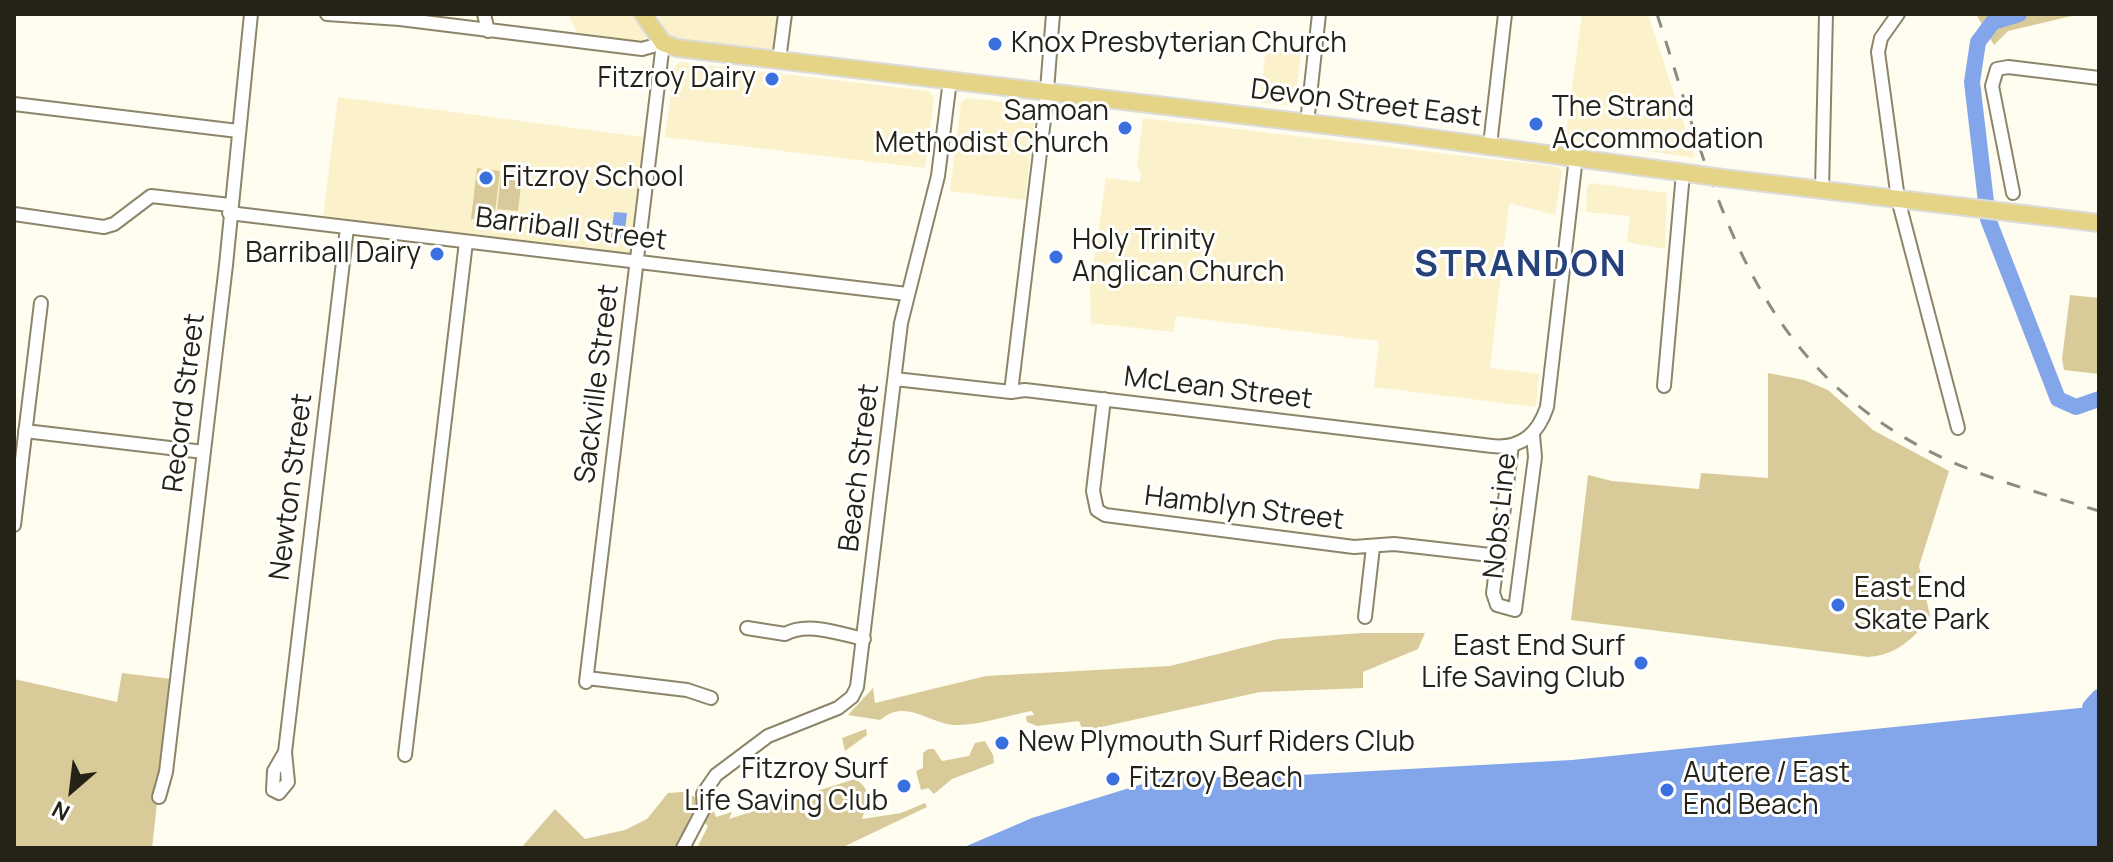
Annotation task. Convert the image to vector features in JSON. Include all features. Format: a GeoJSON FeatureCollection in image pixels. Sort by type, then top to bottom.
{"type":"FeatureCollection","features":[{"type":"Feature","properties":{"kind":"main road"},"geometry":{"type":"LineString","coordinates":[[643,14],[663,43]]}},
{"type":"Feature","properties":{"kind":"main road","name":"Devon Street East"},"geometry":{"type":"LineString","coordinates":[[663,43],[677,48],[1490,145],[1683,173],[2099,223]]}},
{"type":"Feature","properties":{"kind":"street","name":"Record Street"},"geometry":{"type":"LineString","coordinates":[[159,797],[166,772],[204,452],[251,14]]}},
{"type":"Feature","properties":{"kind":"street"},"geometry":{"type":"LineString","coordinates":[[327,14],[642,49],[663,43]]}},
{"type":"Feature","properties":{"kind":"street"},"geometry":{"type":"LineString","coordinates":[[484,14],[488,31]]}},
{"type":"Feature","properties":{"kind":"street"},"geometry":{"type":"LineString","coordinates":[[779,60],[785,14]]}},
{"type":"Feature","properties":{"kind":"street"},"geometry":{"type":"LineString","coordinates":[[1011,392],[1053,14]]}},
{"type":"Feature","properties":{"kind":"street"},"geometry":{"type":"LineString","coordinates":[[1307,123],[1319,14]]}},
{"type":"Feature","properties":{"kind":"street"},"geometry":{"type":"LineString","coordinates":[[1490,145],[1505,14]]}},
{"type":"Feature","properties":{"kind":"street"},"geometry":{"type":"LineString","coordinates":[[1822,189],[1826,14]]}},
{"type":"Feature","properties":{"kind":"street"},"geometry":{"type":"LineString","coordinates":[[1898,14],[1881,38],[1878,52],[1898,199],[1958,428]]}},
{"type":"Feature","properties":{"kind":"street","name":"Sackville Street"},"geometry":{"type":"LineString","coordinates":[[663,43],[586,680],[687,690],[711,698]]}},
{"type":"Feature","properties":{"kind":"street"},"geometry":{"type":"LineString","coordinates":[[2013,193],[1992,86],[1997,69],[2008,67],[2099,78]]}},
{"type":"Feature","properties":{"kind":"street","name":"Beach Street"},"geometry":{"type":"LineString","coordinates":[[683,848],[700,818],[703,794],[709,782],[768,736],[847,702],[857,687],[907,294],[938,176],[950,80]]}},
{"type":"Feature","properties":{"kind":"street"},"geometry":{"type":"LineString","coordinates":[[14,104],[238,131]]}},
{"type":"Feature","properties":{"kind":"street","name":"Nobs Line"},"geometry":{"type":"LineString","coordinates":[[1512,445],[1494,599],[1502,608],[1515,610],[1535,457],[1533,435],[1547,407],[1576,157]]}},
{"type":"Feature","properties":{"kind":"street"},"geometry":{"type":"LineString","coordinates":[[1664,386],[1683,173]]}},
{"type":"Feature","properties":{"kind":"street","name":"Barriball Street"},"geometry":{"type":"LineString","coordinates":[[14,214],[104,227],[114,224],[151,196],[347,228],[907,294]]}},
{"type":"Feature","properties":{"kind":"street","name":"Newton Street"},"geometry":{"type":"LineString","coordinates":[[285,752],[347,228]]}},
{"type":"Feature","properties":{"kind":"street"},"geometry":{"type":"LineString","coordinates":[[405,755],[466,242]]}},
{"type":"Feature","properties":{"kind":"street"},"geometry":{"type":"LineString","coordinates":[[14,525],[41,303]]}},
{"type":"Feature","properties":{"kind":"street","name":"McLean Street"},"geometry":{"type":"LineString","coordinates":[[895,379],[1011,392],[1025,390],[1492,446],[1512,445],[1533,435]]}},
{"type":"Feature","properties":{"kind":"street","name":"Hamblyn Street"},"geometry":{"type":"LineString","coordinates":[[1104,399],[1093,491],[1097,510],[1105,515],[1373,547],[1423,546],[1499,556]]}},
{"type":"Feature","properties":{"kind":"street"},"geometry":{"type":"LineString","coordinates":[[25,431],[204,452]]}},
{"type":"Feature","properties":{"kind":"street"},"geometry":{"type":"LineString","coordinates":[[1365,617],[1373,547]]}},
{"type":"Feature","properties":{"kind":"street"},"geometry":{"type":"LineString","coordinates":[[747,628],[785,634],[795,628],[821,630],[864,639]]}},
{"type":"Feature","properties":{"kind":"shaded area"},"geometry":{"type":"Polygon","coordinates":[[[568,14],[635,14],[645,34],[645,44],[579,35],[568,14]]]}},
{"type":"Feature","properties":{"kind":"shaded area"},"geometry":{"type":"Polygon","coordinates":[[[657,14],[787,14],[783,53],[681,41],[668,34],[657,14]]]}},
{"type":"Feature","properties":{"kind":"shaded area"},"geometry":{"type":"Polygon","coordinates":[[[1582,14],[1648,14],[1695,158],[1565,139],[1582,14]]]}},
{"type":"Feature","properties":{"kind":"shaded area"},"geometry":{"type":"Polygon","coordinates":[[[1976,14],[2080,14],[2008,31],[1994,45],[1976,14]]]}},
{"type":"Feature","properties":{"kind":"shaded area"},"geometry":{"type":"Polygon","coordinates":[[[1266,47],[1301,52],[1295,101],[1290,106],[1260,102],[1266,47]]]}},
{"type":"Feature","properties":{"kind":"shaded area"},"geometry":{"type":"Polygon","coordinates":[[[680,62],[928,91],[934,98],[925,168],[665,137],[675,66],[680,62]]]}},
{"type":"Feature","properties":{"kind":"shaded area","name":"Fitzroy School"},"geometry":{"type":"Polygon","coordinates":[[[338,97],[650,138],[635,261],[323,218],[338,97]]]}},
{"type":"Feature","properties":{"kind":"shaded area"},"geometry":{"type":"Polygon","coordinates":[[[966,98],[1030,105],[1035,110],[1025,200],[950,191],[961,103],[966,98]]]}},
{"type":"Feature","properties":{"kind":"shaded area"},"geometry":{"type":"Polygon","coordinates":[[[1143,118],[1559,167],[1562,171],[1555,215],[1509,203],[1490,368],[1539,374],[1536,407],[1374,387],[1379,341],[1176,316],[1173,332],[1091,323],[1090,289],[1106,178],[1140,182],[1141,173],[1137,166],[1143,118]]]}},
{"type":"Feature","properties":{"kind":"shaded area"},"geometry":{"type":"Polygon","coordinates":[[[477,168],[500,171],[494,221],[471,219],[477,168]]]}},
{"type":"Feature","properties":{"kind":"shaded area"},"geometry":{"type":"Polygon","coordinates":[[[501,174],[522,177],[518,211],[497,209],[501,174]]]}},
{"type":"Feature","properties":{"kind":"shaded area"},"geometry":{"type":"Polygon","coordinates":[[[1591,183],[1667,193],[1665,249],[1627,242],[1630,216],[1586,212],[1587,186],[1591,183]]]}},
{"type":"Feature","properties":{"kind":"shaded area"},"geometry":{"type":"Polygon","coordinates":[[[2070,295],[2099,298],[2099,374],[2064,370],[2062,359],[2070,295]]]}},
{"type":"Feature","properties":{"kind":"shaded area"},"geometry":{"type":"Polygon","coordinates":[[[1768,373],[1804,380],[1828,390],[1873,430],[1949,471],[1919,566],[1930,616],[1924,624],[1895,649],[1868,657],[1571,620],[1588,475],[1612,481],[1699,489],[1701,473],[1768,478],[1768,373]]]}},
{"type":"Feature","properties":{"kind":"shaded area"},"geometry":{"type":"Polygon","coordinates":[[[1363,633],[1425,633],[1418,649],[1363,672],[1363,688],[1260,692],[1083,731],[1079,721],[1037,726],[1027,722],[1026,716],[1034,715],[1032,711],[966,725],[947,724],[909,711],[899,711],[880,720],[848,715],[873,688],[875,703],[986,676],[1170,666],[1278,639],[1363,633]]]}},
{"type":"Feature","properties":{"kind":"shaded area"},"geometry":{"type":"Polygon","coordinates":[[[122,673],[171,679],[152,848],[14,848],[14,679],[117,702],[122,673]]]}},
{"type":"Feature","properties":{"kind":"shaded area"},"geometry":{"type":"Polygon","coordinates":[[[866,729],[867,735],[845,751],[842,738],[866,729]]]}},
{"type":"Feature","properties":{"kind":"shaded area"},"geometry":{"type":"Polygon","coordinates":[[[985,741],[994,763],[952,779],[934,794],[928,788],[921,790],[916,771],[923,768],[923,753],[928,749],[934,749],[942,761],[969,756],[975,743],[985,741]]]}},
{"type":"Feature","properties":{"kind":"shaded area"},"geometry":{"type":"Polygon","coordinates":[[[855,779],[867,792],[862,819],[901,813],[925,803],[927,807],[841,848],[697,848],[708,826],[703,822],[707,812],[714,811],[716,817],[732,812],[729,819],[855,779]]]}},
{"type":"Feature","properties":{"kind":"shaded area"},"geometry":{"type":"Polygon","coordinates":[[[684,792],[697,798],[700,807],[676,848],[521,848],[555,809],[585,839],[625,830],[647,819],[668,793],[684,792]]]}},
{"type":"Feature","properties":{"kind":"water"},"geometry":{"type":"Polygon","coordinates":[[[614,212],[627,213],[624,239],[611,237],[614,212]]]}},
{"type":"Feature","properties":{"kind":"water","name":"Autere / East End Beach"},"geometry":{"type":"Polygon","coordinates":[[[2099,706],[2099,848],[962,848],[1032,818],[1165,777],[1263,777],[1572,760],[2099,706]]]}},
{"type":"Feature","properties":{"kind":"waterway"},"geometry":{"type":"LineString","coordinates":[[2019,14],[1993,22],[1978,42],[1972,82],[1988,219],[2058,399],[2076,407],[2099,399]]}},
{"type":"Feature","properties":{"kind":"waterway"},"geometry":{"type":"LineString","coordinates":[[2090,707],[2099,697]]}},
{"type":"Feature","properties":{"kind":"railway"},"geometry":{"type":"LineString","coordinates":[[1657,14],[1700,148],[1723,211],[1750,271],[1784,326],[1825,376],[1878,420],[1943,458],[2001,481],[2099,511]]}},
{"type":"Feature","properties":{"kind":"place","name":"Knox Presbyterian Church"},"geometry":{"type":"Point","coordinates":[995,44]}},
{"type":"Feature","properties":{"kind":"place","name":"Fitzroy Dairy"},"geometry":{"type":"Point","coordinates":[772,79]}},
{"type":"Feature","properties":{"kind":"place","name":"The Strand Accommodation"},"geometry":{"type":"Point","coordinates":[1536,124]}},
{"type":"Feature","properties":{"kind":"place","name":"Samoan Methodist Church"},"geometry":{"type":"Point","coordinates":[1125,128]}},
{"type":"Feature","properties":{"kind":"place","name":"Fitzroy School"},"geometry":{"type":"Point","coordinates":[486,178]}},
{"type":"Feature","properties":{"kind":"place","name":"Barriball Dairy"},"geometry":{"type":"Point","coordinates":[437,254]}},
{"type":"Feature","properties":{"kind":"place","name":"Holy Trinity Anglican Church"},"geometry":{"type":"Point","coordinates":[1056,257]}},
{"type":"Feature","properties":{"kind":"place","name":"East End Skate Park"},"geometry":{"type":"Point","coordinates":[1838,605]}},
{"type":"Feature","properties":{"kind":"place","name":"East End Surf Life Saving Club"},"geometry":{"type":"Point","coordinates":[1641,663]}},
{"type":"Feature","properties":{"kind":"place","name":"New Plymouth Surf Riders Club"},"geometry":{"type":"Point","coordinates":[1002,743]}},
{"type":"Feature","properties":{"kind":"place","name":"Fitzroy Beach"},"geometry":{"type":"Point","coordinates":[1113,779]}},
{"type":"Feature","properties":{"kind":"place","name":"Fitzroy Surf Life Saving Club"},"geometry":{"type":"Point","coordinates":[904,786]}},
{"type":"Feature","properties":{"kind":"place","name":"Autere / East End Beach"},"geometry":{"type":"Point","coordinates":[1667,790]}},
{"type":"Feature","properties":{"kind":"district","name":"STRANDON"},"geometry":{"type":"Point","coordinates":[1521,266]}}]}
